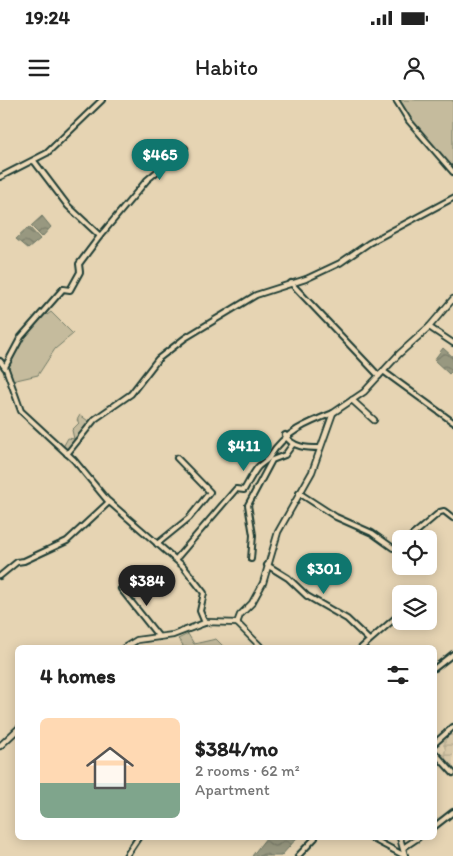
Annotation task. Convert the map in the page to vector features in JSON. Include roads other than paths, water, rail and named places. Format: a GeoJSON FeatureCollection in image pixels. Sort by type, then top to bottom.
{"type":"FeatureCollection","features":[{"type":"Feature","properties":{"kind":"street"},"geometry":{"type":"LineString","coordinates":[[0,177],[34,161],[63,140],[102,100]]}},
{"type":"Feature","properties":{"kind":"street"},"geometry":{"type":"LineString","coordinates":[[396,100],[409,121],[453,172]]}},
{"type":"Feature","properties":{"kind":"street"},"geometry":{"type":"LineString","coordinates":[[5,367],[21,336],[63,289],[70,290],[80,272],[79,264],[100,236],[147,180],[185,148]]}},
{"type":"Feature","properties":{"kind":"street"},"geometry":{"type":"LineString","coordinates":[[34,161],[68,206],[100,236]]}},
{"type":"Feature","properties":{"kind":"street"},"geometry":{"type":"LineString","coordinates":[[67,454],[96,419],[131,394],[158,359],[175,345],[256,295],[292,283],[340,263],[370,243],[453,198]]}},
{"type":"Feature","properties":{"kind":"street"},"geometry":{"type":"LineString","coordinates":[[292,283],[379,376]]}},
{"type":"Feature","properties":{"kind":"street"},"geometry":{"type":"LineString","coordinates":[[176,559],[236,488],[244,490],[258,467],[270,456],[272,450],[285,435],[302,425],[333,413],[364,392],[429,327],[453,299]]}},
{"type":"Feature","properties":{"kind":"street"},"geometry":{"type":"LineString","coordinates":[[429,327],[453,344]]}},
{"type":"Feature","properties":{"kind":"street"},"geometry":{"type":"LineString","coordinates":[[0,361],[5,367],[20,412],[67,454],[109,502],[176,559],[204,593],[200,611],[205,624]]}},
{"type":"Feature","properties":{"kind":"street"},"geometry":{"type":"LineString","coordinates":[[383,371],[453,422]]}},
{"type":"Feature","properties":{"kind":"street"},"geometry":{"type":"LineString","coordinates":[[352,400],[374,420]]}},
{"type":"Feature","properties":{"kind":"street"},"geometry":{"type":"LineString","coordinates":[[237,623],[242,612],[258,594],[278,532],[312,472],[333,413]]}},
{"type":"Feature","properties":{"kind":"street"},"geometry":{"type":"LineString","coordinates":[[285,435],[293,444],[320,448]]}},
{"type":"Feature","properties":{"kind":"street"},"geometry":{"type":"LineString","coordinates":[[251,559],[253,535],[248,504],[272,460],[285,455],[293,444]]}},
{"type":"Feature","properties":{"kind":"street"},"geometry":{"type":"LineString","coordinates":[[157,544],[189,518],[210,492],[178,458]]}},
{"type":"Feature","properties":{"kind":"street"},"geometry":{"type":"LineString","coordinates":[[299,493],[336,517],[372,533],[392,547]]}},
{"type":"Feature","properties":{"kind":"street"},"geometry":{"type":"LineString","coordinates":[[0,576],[17,562],[24,561],[67,541],[109,502]]}},
{"type":"Feature","properties":{"kind":"street"},"geometry":{"type":"LineString","coordinates":[[419,530],[440,512],[444,512],[453,518]]}},
{"type":"Feature","properties":{"kind":"street"},"geometry":{"type":"LineString","coordinates":[[267,565],[292,582],[307,596],[347,619],[369,640]]}},
{"type":"Feature","properties":{"kind":"street"},"geometry":{"type":"LineString","coordinates":[[121,589],[159,637]]}},
{"type":"Feature","properties":{"kind":"street"},"geometry":{"type":"LineString","coordinates":[[364,645],[392,621]]}},
{"type":"Feature","properties":{"kind":"street"},"geometry":{"type":"LineString","coordinates":[[129,645],[137,640],[173,635],[205,624],[237,623],[259,645]]}},
{"type":"Feature","properties":{"kind":"street"},"geometry":{"type":"LineString","coordinates":[[437,666],[453,654]]}},
{"type":"Feature","properties":{"kind":"street"},"geometry":{"type":"LineString","coordinates":[[437,740],[453,727]]}},
{"type":"Feature","properties":{"kind":"street"},"geometry":{"type":"LineString","coordinates":[[0,746],[15,732]]}},
{"type":"Feature","properties":{"kind":"street"},"geometry":{"type":"LineString","coordinates":[[437,755],[453,773]]}},
{"type":"Feature","properties":{"kind":"street"},"geometry":{"type":"LineString","coordinates":[[437,824],[453,812]]}},
{"type":"Feature","properties":{"kind":"street"},"geometry":{"type":"LineString","coordinates":[[126,856],[137,840]]}},
{"type":"Feature","properties":{"kind":"street"},"geometry":{"type":"LineString","coordinates":[[298,856],[313,840]]}},
{"type":"Feature","properties":{"kind":"street"},"geometry":{"type":"LineString","coordinates":[[375,840],[405,856]]}},
{"type":"Feature","properties":{"kind":"street"},"geometry":{"type":"LineString","coordinates":[[401,840],[405,856]]}},
{"type":"Feature","properties":{"kind":"street"},"geometry":{"type":"LineString","coordinates":[[403,848],[415,840]]}},
{"type":"Feature","properties":{"kind":"water"},"geometry":{"type":"Polygon","coordinates":[[[42,216],[51,227],[42,237],[31,226],[42,216]]]}},
{"type":"Feature","properties":{"kind":"water"},"geometry":{"type":"Polygon","coordinates":[[[29,227],[40,239],[28,249],[16,239],[29,227]]]}},
{"type":"Feature","properties":{"kind":"water"},"geometry":{"type":"Polygon","coordinates":[[[443,348],[453,357],[453,370],[449,374],[434,360],[443,348]]]}},
{"type":"Feature","properties":{"kind":"water"},"geometry":{"type":"Polygon","coordinates":[[[264,840],[295,840],[281,856],[252,856],[264,840]]]}}]}
